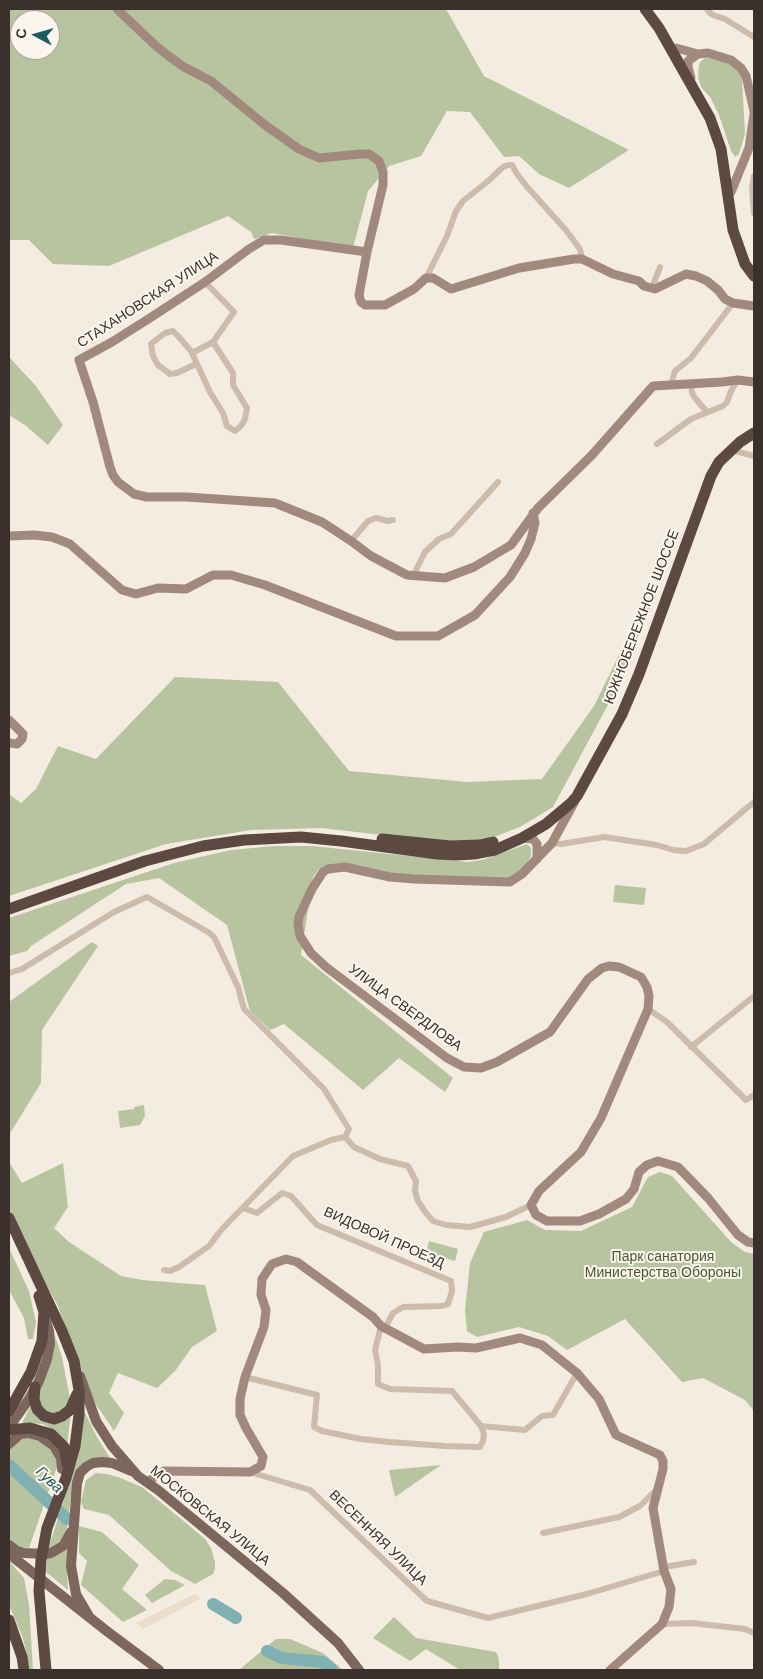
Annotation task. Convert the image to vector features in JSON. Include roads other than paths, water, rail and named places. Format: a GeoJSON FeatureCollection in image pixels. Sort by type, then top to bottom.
{"type":"FeatureCollection","features":[{"type":"Feature","properties":{"kind":"highway"},"geometry":{"type":"LineString","coordinates":[[645,9],[659,28],[710,118],[721,149],[729,213],[735,240],[745,264],[754,276]]}},
{"type":"Feature","properties":{"kind":"highway"},"geometry":{"type":"LineString","coordinates":[[651,9],[688,67],[720,131],[725,148],[737,228],[749,260],[754,267]]}},
{"type":"Feature","properties":{"kind":"highway","name":"ЮЖНОБЕРЕЖНОЕ ШОССЕ"},"geometry":{"type":"LineString","coordinates":[[9,903],[144,855],[174,847],[243,834],[301,831],[450,846],[480,845],[498,841],[546,821],[585,772],[618,710],[643,651],[708,469],[715,456],[726,445],[754,428]]}},
{"type":"Feature","properties":{"kind":"highway","name":"ЮЖНОБЕРЕЖНОЕ ШОССЕ"},"geometry":{"type":"LineString","coordinates":[[9,909],[145,861],[203,846],[280,837],[301,837],[456,855],[494,850],[522,838],[577,796],[622,714],[635,683],[711,476],[729,450],[754,433]]}},
{"type":"Feature","properties":{"kind":"highway"},"geometry":{"type":"LineString","coordinates":[[9,1218],[74,1361],[79,1390],[79,1415],[74,1446],[63,1474],[47,1528],[37,1591]]}},
{"type":"Feature","properties":{"kind":"highway"},"geometry":{"type":"LineString","coordinates":[[9,1229],[30,1273],[44,1312],[42,1341],[37,1360],[9,1411]]}},
{"type":"Feature","properties":{"kind":"highway"},"geometry":{"type":"LineString","coordinates":[[35,1387],[34,1399],[37,1409],[44,1416],[54,1418],[62,1416],[70,1410],[79,1390]]}},
{"type":"Feature","properties":{"kind":"highway"},"geometry":{"type":"LineString","coordinates":[[9,1429],[35,1428],[51,1434],[64,1447],[68,1462],[41,1528],[33,1567],[44,1670]]}},
{"type":"Feature","properties":{"kind":"highway"},"geometry":{"type":"LineString","coordinates":[[9,1620],[22,1656],[24,1670]]}},
{"type":"Feature","properties":{"kind":"main road"},"geometry":{"type":"LineString","coordinates":[[117,9],[170,57],[184,67],[211,81],[265,125],[300,149],[319,158],[369,154],[379,161],[382,166],[384,179],[359,295],[361,302],[365,305],[385,305],[414,289],[426,278],[433,278],[451,288],[519,268],[582,259],[613,274],[639,280],[644,286],[652,288],[659,288],[686,274],[696,276],[707,281],[725,299],[733,304],[754,306]]}},
{"type":"Feature","properties":{"kind":"main road"},"geometry":{"type":"LineString","coordinates":[[676,48],[698,54],[718,55],[736,62],[746,76],[754,113],[749,148],[731,192]]}},
{"type":"Feature","properties":{"kind":"main road"},"geometry":{"type":"LineString","coordinates":[[696,93],[688,61],[698,54]]}},
{"type":"Feature","properties":{"kind":"main road","name":"СТАХАНОВСКАЯ УЛИЦА"},"geometry":{"type":"LineString","coordinates":[[367,252],[281,240],[264,240],[205,282],[112,342],[79,360],[93,402],[113,475],[124,488],[140,496],[275,503],[322,522],[371,556],[407,575],[445,578],[474,567],[512,545],[533,513],[592,455],[653,386],[738,380],[754,382]]}},
{"type":"Feature","properties":{"kind":"main road"},"geometry":{"type":"LineString","coordinates":[[9,536],[34,534],[52,537],[70,544],[122,590],[136,594],[158,588],[186,589],[213,575],[231,575],[265,584],[396,636],[438,636],[474,615],[510,577],[532,538],[535,523],[533,513]]}},
{"type":"Feature","properties":{"kind":"main road"},"geometry":{"type":"LineString","coordinates":[[9,720],[23,734],[22,739],[17,744],[9,743]]}},
{"type":"Feature","properties":{"kind":"main road","name":"УЛИЦА СВЕРДЛОВА"},"geometry":{"type":"LineString","coordinates":[[531,1205],[539,1191],[581,1152],[601,1118],[648,1009],[649,996],[647,987],[641,977],[619,967],[609,966],[602,968],[588,979],[550,1032],[497,1062],[481,1068],[464,1067],[447,1058],[326,967],[311,953],[300,936],[298,924],[299,917],[312,889],[323,872],[328,869],[345,867],[390,877],[510,882],[538,859],[552,843],[577,796]]}},
{"type":"Feature","properties":{"kind":"main road"},"geometry":{"type":"LineString","coordinates":[[546,821],[552,843]]}},
{"type":"Feature","properties":{"kind":"main road"},"geometry":{"type":"LineString","coordinates":[[522,838],[535,841],[539,852],[538,859]]}},
{"type":"Feature","properties":{"kind":"main road"},"geometry":{"type":"LineString","coordinates":[[531,1205],[536,1215],[547,1221],[580,1221],[599,1214],[626,1200],[634,1189],[639,1172],[647,1164],[658,1161],[678,1167],[708,1198],[738,1235],[748,1242],[754,1243]]}},
{"type":"Feature","properties":{"kind":"main road"},"geometry":{"type":"LineString","coordinates":[[148,1482],[164,1472],[250,1472],[261,1466],[263,1456],[240,1415],[240,1399],[245,1377],[264,1327],[266,1310],[261,1295],[262,1279],[272,1264],[286,1259],[297,1262],[373,1317],[383,1327],[424,1348],[476,1348],[520,1338],[542,1344],[577,1373],[599,1399],[616,1435],[660,1455],[663,1461],[654,1515],[664,1569],[671,1589],[669,1607],[662,1624],[610,1670]]}},
{"type":"Feature","properties":{"kind":"main road"},"geometry":{"type":"LineString","coordinates":[[9,1429],[29,1399],[49,1352],[49,1331],[44,1312]]}},
{"type":"Feature","properties":{"kind":"main road","name":"МОСКОВСКАЯ УЛИЦА"},"geometry":{"type":"LineString","coordinates":[[74,1361],[96,1421],[112,1446],[138,1476],[148,1482],[289,1598],[338,1644],[359,1670]]}},
{"type":"Feature","properties":{"kind":"main road"},"geometry":{"type":"LineString","coordinates":[[9,1444],[20,1434],[28,1433],[40,1436],[54,1446],[61,1458],[63,1474]]}},
{"type":"Feature","properties":{"kind":"main road"},"geometry":{"type":"LineString","coordinates":[[90,1618],[79,1601],[74,1587],[71,1566],[77,1483],[80,1473],[86,1467],[102,1462],[124,1467],[138,1476]]}},
{"type":"Feature","properties":{"kind":"main road"},"geometry":{"type":"LineString","coordinates":[[9,1545],[17,1551],[24,1553],[40,1555],[51,1553],[63,1546],[73,1528]]}},
{"type":"Feature","properties":{"kind":"main road"},"geometry":{"type":"LineString","coordinates":[[9,1554],[159,1670]]}},
{"type":"Feature","properties":{"kind":"street"},"geometry":{"type":"LineString","coordinates":[[707,9],[708,12],[725,18],[754,37]]}},
{"type":"Feature","properties":{"kind":"street"},"geometry":{"type":"LineString","coordinates":[[426,278],[447,236],[456,210],[463,201],[503,167],[508,165],[512,165],[528,188],[565,229],[580,249],[582,259]]}},
{"type":"Feature","properties":{"kind":"street"},"geometry":{"type":"LineString","coordinates":[[754,176],[752,188],[754,214]]}},
{"type":"Feature","properties":{"kind":"street"},"geometry":{"type":"LineString","coordinates":[[652,288],[660,267]]}},
{"type":"Feature","properties":{"kind":"street"},"geometry":{"type":"LineString","coordinates":[[192,353],[213,342],[234,312],[205,282]]}},
{"type":"Feature","properties":{"kind":"street"},"geometry":{"type":"LineString","coordinates":[[671,385],[675,371],[691,358],[733,304]]}},
{"type":"Feature","properties":{"kind":"street"},"geometry":{"type":"LineString","coordinates":[[196,364],[177,373],[170,374],[158,365],[153,356],[151,344],[165,333],[173,331],[192,353],[210,392],[224,413],[227,426],[235,431],[245,419],[247,408],[233,385],[233,373],[213,342]]}},
{"type":"Feature","properties":{"kind":"street"},"geometry":{"type":"LineString","coordinates":[[657,444],[691,419],[722,406],[727,402],[730,390],[738,380]]}},
{"type":"Feature","properties":{"kind":"street"},"geometry":{"type":"LineString","coordinates":[[691,384],[692,393],[707,412]]}},
{"type":"Feature","properties":{"kind":"street"},"geometry":{"type":"LineString","coordinates":[[729,450],[754,456]]}},
{"type":"Feature","properties":{"kind":"street"},"geometry":{"type":"LineString","coordinates":[[413,576],[425,552],[439,539],[451,534],[498,482]]}},
{"type":"Feature","properties":{"kind":"street"},"geometry":{"type":"LineString","coordinates":[[352,541],[368,522],[376,518],[388,521],[393,520]]}},
{"type":"Feature","properties":{"kind":"street"},"geometry":{"type":"LineString","coordinates":[[552,843],[561,844],[604,837],[686,851],[704,844],[754,802]]}},
{"type":"Feature","properties":{"kind":"street"},"geometry":{"type":"LineString","coordinates":[[9,973],[22,969],[114,912],[147,897],[208,932],[214,938],[238,987],[244,1009],[324,1089],[349,1129],[345,1137]]}},
{"type":"Feature","properties":{"kind":"street"},"geometry":{"type":"LineString","coordinates":[[691,1046],[754,996]]}},
{"type":"Feature","properties":{"kind":"street"},"geometry":{"type":"LineString","coordinates":[[648,1009],[667,1022],[746,1100],[754,1095]]}},
{"type":"Feature","properties":{"kind":"street"},"geometry":{"type":"LineString","coordinates":[[345,1137],[354,1147],[380,1158],[408,1166],[416,1181],[415,1191],[418,1201],[433,1221],[446,1225],[470,1227],[506,1217],[531,1205]]}},
{"type":"Feature","properties":{"kind":"street"},"geometry":{"type":"LineString","coordinates":[[164,1270],[170,1272],[208,1246],[293,1156],[331,1140],[345,1137]]}},
{"type":"Feature","properties":{"kind":"street","name":"ВИДОВОЙ ПРОЕЗД"},"geometry":{"type":"LineString","coordinates":[[244,1208],[257,1213],[282,1193],[291,1196],[317,1225],[451,1282],[452,1291],[448,1304],[442,1306],[403,1307],[393,1313],[383,1327]]}},
{"type":"Feature","properties":{"kind":"street"},"geometry":{"type":"LineString","coordinates":[[245,1377],[317,1395],[314,1427],[322,1431],[361,1439],[389,1442],[480,1447],[484,1441],[481,1426],[452,1391],[390,1389],[378,1384],[378,1365],[375,1350],[383,1327]]}},
{"type":"Feature","properties":{"kind":"street"},"geometry":{"type":"LineString","coordinates":[[481,1426],[525,1430],[542,1416],[553,1415],[577,1373]]}},
{"type":"Feature","properties":{"kind":"street","name":"ВЕСЕННЯЯ УЛИЦА"},"geometry":{"type":"LineString","coordinates":[[250,1472],[310,1490],[427,1601],[488,1618],[586,1594],[664,1569],[694,1562]]}},
{"type":"Feature","properties":{"kind":"street"},"geometry":{"type":"LineString","coordinates":[[543,1533],[619,1516],[640,1506],[659,1488]]}},
{"type":"Feature","properties":{"kind":"street"},"geometry":{"type":"LineString","coordinates":[[662,1624],[692,1623],[745,1629],[754,1632]]}},
{"type":"Feature","properties":{"kind":"waterway","name":"Гува"},"geometry":{"type":"LineString","coordinates":[[9,1465],[67,1519]]}},
{"type":"Feature","properties":{"kind":"waterway","name":"Гува"},"geometry":{"type":"LineString","coordinates":[[213,1604],[236,1618]]}},
{"type":"Feature","properties":{"kind":"waterway","name":"Гува"},"geometry":{"type":"LineString","coordinates":[[267,1651],[282,1658],[323,1662],[332,1670]]}},
{"type":"Feature","properties":{"kind":"park label","name":"Парк санатория Министерства Обороны"},"geometry":{"type":"Point","coordinates":[663,1266]}}]}
